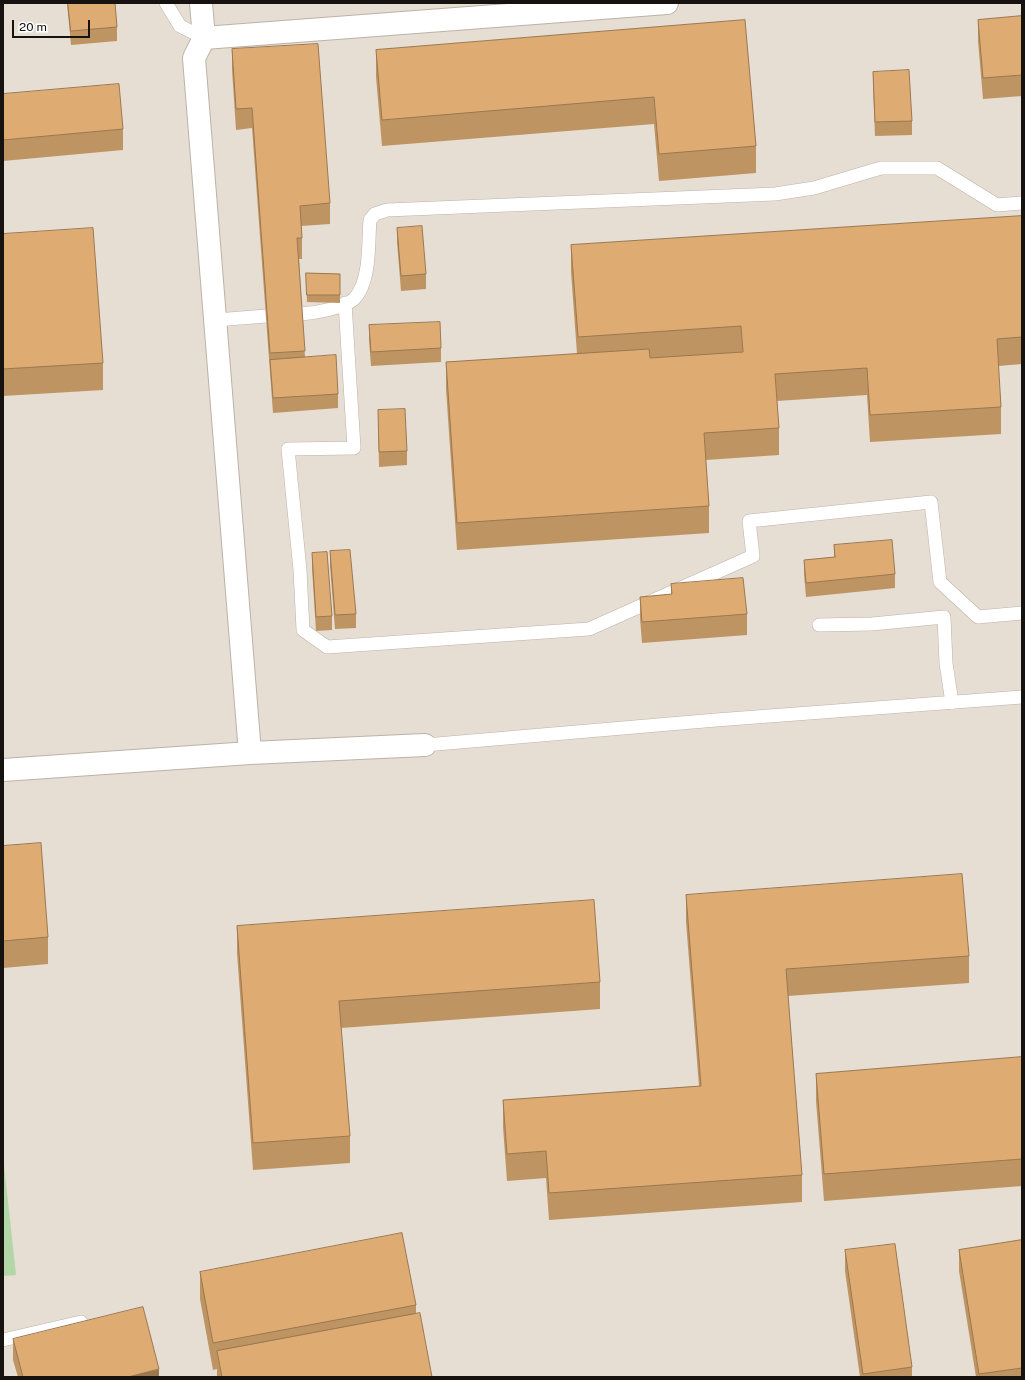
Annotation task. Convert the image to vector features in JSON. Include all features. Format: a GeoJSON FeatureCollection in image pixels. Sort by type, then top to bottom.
{"type":"FeatureCollection","features":[{"type":"Feature","properties":{"kind":"street"},"geometry":{"type":"LineString","coordinates":[[202,3],[204,38],[194,58],[250,752]]}},
{"type":"Feature","properties":{"kind":"street"},"geometry":{"type":"LineString","coordinates":[[204,38],[596,5],[667,3]]}},
{"type":"Feature","properties":{"kind":"street"},"geometry":{"type":"LineString","coordinates":[[3,770],[250,752],[425,744]]}},
{"type":"Feature","properties":{"kind":"lane"},"geometry":{"type":"LineString","coordinates":[[166,3],[180,26],[204,38]]}},
{"type":"Feature","properties":{"kind":"lane"},"geometry":{"type":"LineString","coordinates":[[301,314],[334,309],[354,300],[360,291],[366,274],[370,220],[375,214],[387,210],[775,194],[814,188],[881,168],[937,168],[997,205],[1022,203]]}},
{"type":"Feature","properties":{"kind":"lane"},"geometry":{"type":"LineString","coordinates":[[345,303],[354,448],[288,449],[300,570],[304,630],[328,647],[589,629],[753,556],[749,521],[932,502],[940,582],[978,617],[1022,613]]}},
{"type":"Feature","properties":{"kind":"lane"},"geometry":{"type":"LineString","coordinates":[[216,320],[266,316]]}},
{"type":"Feature","properties":{"kind":"lane"},"geometry":{"type":"LineString","coordinates":[[819,625],[872,624],[944,617],[946,663],[952,703]]}},
{"type":"Feature","properties":{"kind":"lane"},"geometry":{"type":"LineString","coordinates":[[425,744],[716,720],[1022,698]]}},
{"type":"Feature","properties":{"kind":"lane"},"geometry":{"type":"LineString","coordinates":[[3,1340],[93,1320]]}},
{"type":"Feature","properties":{"kind":"green space"},"geometry":{"type":"Polygon","coordinates":[[[3,1156],[16,1275],[3,1276],[3,1156]]]}},
{"type":"Feature","properties":{"kind":"building"},"geometry":{"type":"Polygon","coordinates":[[[68,3],[115,3],[117,27],[71,31],[68,3]]]}},
{"type":"Feature","properties":{"kind":"building"},"geometry":{"type":"Polygon","coordinates":[[[1022,16],[1022,75],[983,78],[978,20],[1022,16]]]}},
{"type":"Feature","properties":{"kind":"building"},"geometry":{"type":"Polygon","coordinates":[[[745,20],[756,146],[659,154],[654,97],[382,120],[376,50],[745,20]]]}},
{"type":"Feature","properties":{"kind":"building"},"geometry":{"type":"Polygon","coordinates":[[[318,44],[330,203],[300,206],[302,238],[297,238],[305,351],[270,353],[252,108],[236,109],[232,49],[318,44]]]}},
{"type":"Feature","properties":{"kind":"building"},"geometry":{"type":"Polygon","coordinates":[[[909,70],[912,121],[875,122],[873,72],[909,70]]]}},
{"type":"Feature","properties":{"kind":"building"},"geometry":{"type":"Polygon","coordinates":[[[119,84],[123,129],[3,140],[3,94],[119,84]]]}},
{"type":"Feature","properties":{"kind":"building"},"geometry":{"type":"Polygon","coordinates":[[[1022,216],[1022,337],[997,339],[1001,407],[870,415],[867,368],[775,374],[779,428],[704,433],[709,506],[457,523],[446,362],[649,349],[650,358],[743,352],[741,326],[578,337],[571,245],[1022,216]]]}},
{"type":"Feature","properties":{"kind":"building"},"geometry":{"type":"Polygon","coordinates":[[[422,226],[426,274],[401,276],[397,228],[422,226]]]}},
{"type":"Feature","properties":{"kind":"building"},"geometry":{"type":"Polygon","coordinates":[[[93,228],[103,363],[3,369],[3,234],[93,228]]]}},
{"type":"Feature","properties":{"kind":"building"},"geometry":{"type":"Polygon","coordinates":[[[306,273],[340,274],[340,295],[307,295],[306,273]]]}},
{"type":"Feature","properties":{"kind":"building"},"geometry":{"type":"Polygon","coordinates":[[[440,322],[441,348],[371,352],[369,325],[440,322]]]}},
{"type":"Feature","properties":{"kind":"building"},"geometry":{"type":"Polygon","coordinates":[[[336,355],[338,394],[273,398],[270,360],[336,355]]]}},
{"type":"Feature","properties":{"kind":"building"},"geometry":{"type":"Polygon","coordinates":[[[405,409],[407,451],[379,452],[378,410],[405,409]]]}},
{"type":"Feature","properties":{"kind":"building"},"geometry":{"type":"Polygon","coordinates":[[[892,540],[895,574],[806,583],[804,560],[835,557],[834,545],[892,540]]]}},
{"type":"Feature","properties":{"kind":"building"},"geometry":{"type":"Polygon","coordinates":[[[350,550],[356,614],[335,615],[330,551],[350,550]]]}},
{"type":"Feature","properties":{"kind":"building"},"geometry":{"type":"Polygon","coordinates":[[[327,552],[332,616],[316,617],[312,553],[327,552]]]}},
{"type":"Feature","properties":{"kind":"building"},"geometry":{"type":"Polygon","coordinates":[[[743,578],[747,614],[642,622],[640,597],[672,594],[671,584],[743,578]]]}},
{"type":"Feature","properties":{"kind":"building"},"geometry":{"type":"Polygon","coordinates":[[[41,843],[48,937],[3,941],[3,846],[41,843]]]}},
{"type":"Feature","properties":{"kind":"building"},"geometry":{"type":"Polygon","coordinates":[[[962,874],[969,956],[786,969],[802,1175],[549,1193],[546,1151],[507,1154],[503,1100],[701,1086],[686,895],[962,874]]]}},
{"type":"Feature","properties":{"kind":"building"},"geometry":{"type":"Polygon","coordinates":[[[594,900],[600,982],[339,1001],[350,1136],[253,1143],[237,926],[594,900]]]}},
{"type":"Feature","properties":{"kind":"building"},"geometry":{"type":"Polygon","coordinates":[[[1022,1057],[1022,1159],[824,1174],[816,1074],[1022,1057]]]}},
{"type":"Feature","properties":{"kind":"building"},"geometry":{"type":"Polygon","coordinates":[[[402,1233],[416,1305],[213,1343],[200,1272],[402,1233]]]}},
{"type":"Feature","properties":{"kind":"building"},"geometry":{"type":"Polygon","coordinates":[[[1022,1240],[1022,1368],[979,1374],[959,1250],[1022,1240]]]}},
{"type":"Feature","properties":{"kind":"building"},"geometry":{"type":"Polygon","coordinates":[[[895,1244],[912,1367],[863,1374],[845,1250],[895,1244]]]}},
{"type":"Feature","properties":{"kind":"building"},"geometry":{"type":"Polygon","coordinates":[[[143,1307],[159,1369],[128,1377],[23,1377],[13,1339],[143,1307]]]}},
{"type":"Feature","properties":{"kind":"building"},"geometry":{"type":"Polygon","coordinates":[[[420,1313],[432,1377],[222,1377],[217,1351],[420,1313]]]}}]}
